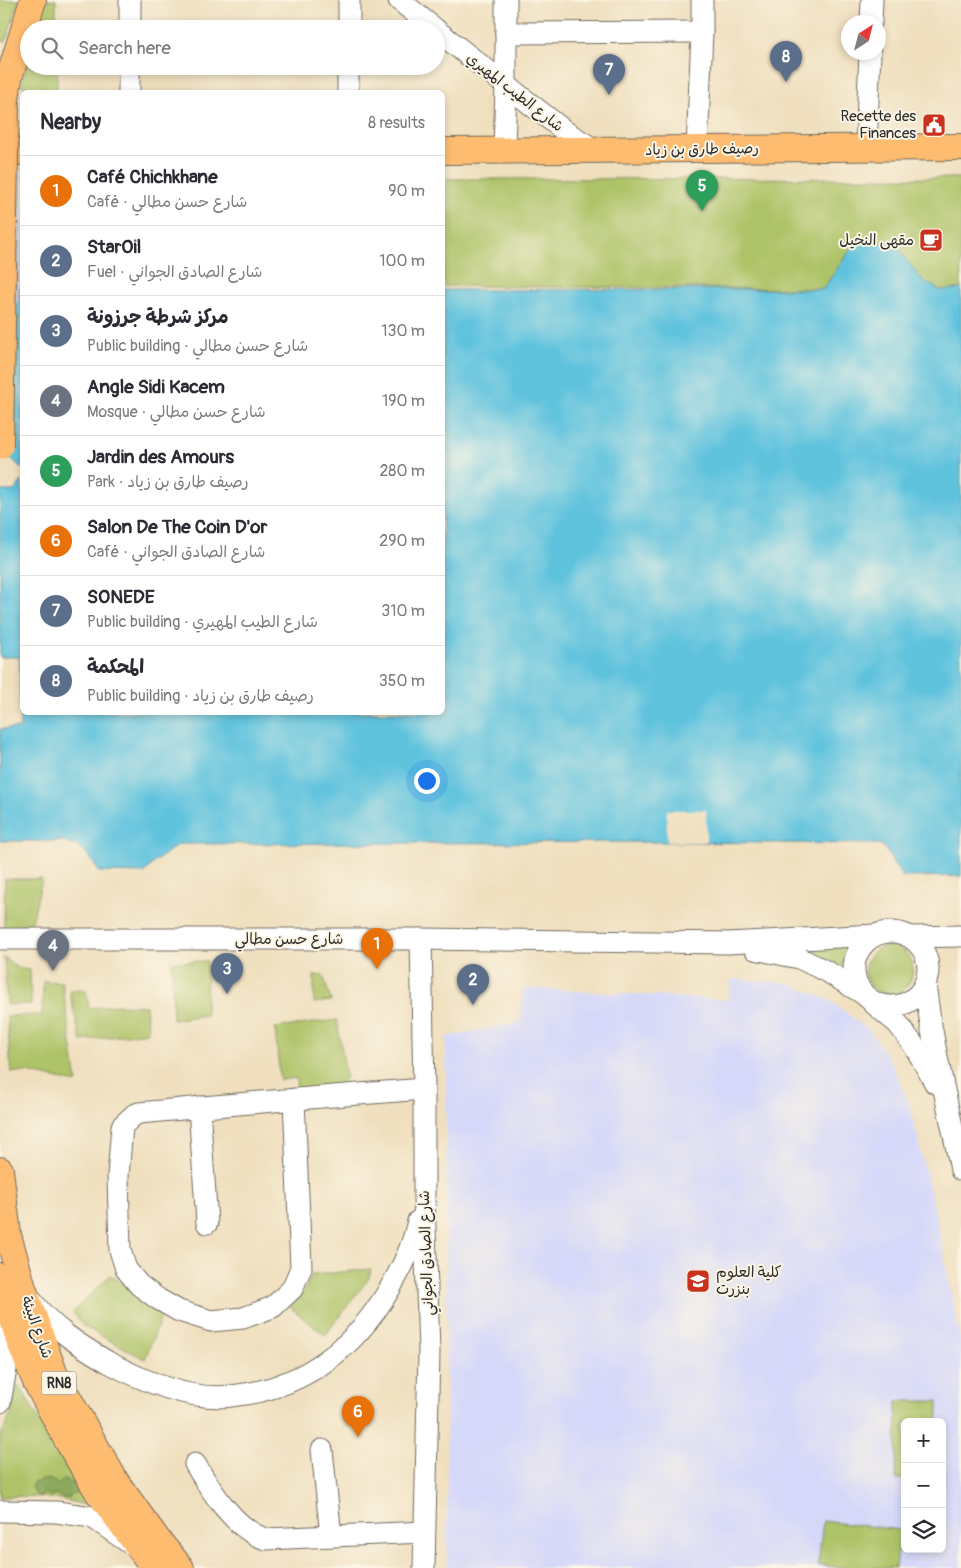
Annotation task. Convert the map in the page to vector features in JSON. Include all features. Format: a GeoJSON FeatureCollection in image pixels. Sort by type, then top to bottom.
{"type":"FeatureCollection","features":[{"type":"Feature","properties":{"kind":"main road"},"geometry":{"type":"LineString","coordinates":[[26,20],[33,0]]}},
{"type":"Feature","properties":{"kind":"main road"},"geometry":{"type":"LineString","coordinates":[[0,446],[7,89],[20,39]]}},
{"type":"Feature","properties":{"kind":"main road","name":"رصيف طارق بن زياد"},"geometry":{"type":"LineString","coordinates":[[445,151],[961,147]]}},
{"type":"Feature","properties":{"kind":"main road"},"geometry":{"type":"LineString","coordinates":[[0,152],[20,152]]}},
{"type":"Feature","properties":{"kind":"main road","name":"شارع البيئة"},"geometry":{"type":"LineString","coordinates":[[0,1170],[8,1235],[9,1287],[19,1340],[40,1391],[67,1440],[98,1492],[147,1559]]}},
{"type":"Feature","properties":{"kind":"main road","name":"شارع البيئة"},"geometry":{"type":"LineString","coordinates":[[9,1287],[55,1375],[116,1482],[156,1538],[181,1568]]}},
{"type":"Feature","properties":{"kind":"street"},"geometry":{"type":"LineString","coordinates":[[130,0],[130,20]]}},
{"type":"Feature","properties":{"kind":"street"},"geometry":{"type":"LineString","coordinates":[[349,0],[349,20]]}},
{"type":"Feature","properties":{"kind":"street","name":"شارع الطيب المهيري"},"geometry":{"type":"LineString","coordinates":[[399,0],[425,20]]}},
{"type":"Feature","properties":{"kind":"street"},"geometry":{"type":"LineString","coordinates":[[504,151],[506,0]]}},
{"type":"Feature","properties":{"kind":"street"},"geometry":{"type":"LineString","coordinates":[[697,149],[702,0]]}},
{"type":"Feature","properties":{"kind":"street"},"geometry":{"type":"LineString","coordinates":[[871,15],[872,0]]}},
{"type":"Feature","properties":{"kind":"street"},"geometry":{"type":"LineString","coordinates":[[506,33],[702,32]]}},
{"type":"Feature","properties":{"kind":"street","name":"شارع الطيب المهيري"},"geometry":{"type":"LineString","coordinates":[[445,36],[566,132],[597,150]]}},
{"type":"Feature","properties":{"kind":"street"},"geometry":{"type":"LineString","coordinates":[[866,148],[870,60]]}},
{"type":"Feature","properties":{"kind":"street"},"geometry":{"type":"LineString","coordinates":[[129,75],[129,90]]}},
{"type":"Feature","properties":{"kind":"street"},"geometry":{"type":"LineString","coordinates":[[348,75],[348,90]]}},
{"type":"Feature","properties":{"kind":"street"},"geometry":{"type":"LineString","coordinates":[[728,943],[899,932],[910,937],[920,946],[926,957],[928,970],[926,983],[929,1018],[960,1163]]}},
{"type":"Feature","properties":{"kind":"street"},"geometry":{"type":"LineString","coordinates":[[875,935],[858,950],[854,960],[853,972],[856,983],[866,996],[898,1024],[910,1039],[945,1100]]}},
{"type":"Feature","properties":{"kind":"street"},"geometry":{"type":"LineString","coordinates":[[910,937],[961,936]]}},
{"type":"Feature","properties":{"kind":"street","name":"شارع حسن مطالي"},"geometry":{"type":"LineString","coordinates":[[0,939],[421,939],[728,943]]}},
{"type":"Feature","properties":{"kind":"street","name":"شارع الصادق الجواني"},"geometry":{"type":"LineString","coordinates":[[421,939],[424,1196],[429,1352],[424,1568]]}},
{"type":"Feature","properties":{"kind":"street"},"geometry":{"type":"LineString","coordinates":[[728,943],[799,958],[828,972],[880,1005],[902,1005],[912,1000],[926,983]]}},
{"type":"Feature","properties":{"kind":"street"},"geometry":{"type":"LineString","coordinates":[[294,1099],[301,1268],[292,1289],[273,1307],[243,1318],[211,1321],[179,1311],[139,1285],[126,1269],[120,1250],[118,1176],[122,1126],[139,1112],[294,1099],[424,1089]]}},
{"type":"Feature","properties":{"kind":"street"},"geometry":{"type":"LineString","coordinates":[[199,1107],[207,1224]]}},
{"type":"Feature","properties":{"kind":"street"},"geometry":{"type":"LineString","coordinates":[[9,1287],[57,1329],[87,1350],[126,1372],[168,1388],[197,1395],[230,1396],[272,1388],[306,1374],[335,1355],[359,1333],[378,1307],[400,1271],[413,1244],[424,1196]]}},
{"type":"Feature","properties":{"kind":"street"},"geometry":{"type":"LineString","coordinates":[[0,1402],[6,1369],[9,1287]]}},
{"type":"Feature","properties":{"kind":"street"},"geometry":{"type":"LineString","coordinates":[[322,1450],[331,1536]]}},
{"type":"Feature","properties":{"kind":"street"},"geometry":{"type":"LineString","coordinates":[[195,1464],[215,1497],[255,1536],[266,1538],[424,1532]]}},
{"type":"Feature","properties":{"kind":"street"},"geometry":{"type":"LineString","coordinates":[[0,1511],[56,1512],[92,1518],[109,1528],[147,1559]]}},
{"type":"Feature","properties":{"kind":"shaded area"},"geometry":{"type":"Polygon","coordinates":[[[0,172],[20,172],[19,304],[0,304],[0,172]]]}},
{"type":"Feature","properties":{"kind":"shaded area","name":"كلية العلوم بنزرت"},"geometry":{"type":"Polygon","coordinates":[[[731,979],[788,983],[829,1000],[870,1031],[891,1062],[910,1107],[937,1219],[961,1343],[961,1568],[447,1568],[446,1037],[520,1022],[523,988],[728,1000],[731,979]]]}},
{"type":"Feature","properties":{"kind":"green space"},"geometry":{"type":"Polygon","coordinates":[[[0,0],[19,0],[6,41],[0,41],[0,0]]]}},
{"type":"Feature","properties":{"kind":"green space"},"geometry":{"type":"Polygon","coordinates":[[[43,0],[56,0],[56,20],[37,20],[43,0]]]}},
{"type":"Feature","properties":{"kind":"green space"},"geometry":{"type":"Polygon","coordinates":[[[24,75],[57,75],[57,90],[32,90],[22,86],[24,75]]]}},
{"type":"Feature","properties":{"kind":"green space"},"geometry":{"type":"Polygon","coordinates":[[[961,178],[961,289],[939,290],[921,279],[893,242],[856,242],[823,289],[445,286],[445,179],[961,178]]]}},
{"type":"Feature","properties":{"kind":"green space"},"geometry":{"type":"Polygon","coordinates":[[[5,879],[42,879],[32,922],[4,930],[5,879]]]}},
{"type":"Feature","properties":{"kind":"green space"},"geometry":{"type":"Polygon","coordinates":[[[848,945],[841,969],[795,947],[848,945]]]}},
{"type":"Feature","properties":{"kind":"green space"},"geometry":{"type":"Polygon","coordinates":[[[884,946],[894,946],[906,953],[913,965],[913,975],[906,987],[894,994],[884,994],[876,990],[869,983],[865,975],[865,965],[869,957],[876,950],[884,946]]]}},
{"type":"Feature","properties":{"kind":"green space"},"geometry":{"type":"Polygon","coordinates":[[[4,957],[17,968],[30,970],[31,1004],[7,1005],[4,957]]]}},
{"type":"Feature","properties":{"kind":"green space"},"geometry":{"type":"Polygon","coordinates":[[[207,961],[206,1015],[173,1020],[172,962],[207,961]]]}},
{"type":"Feature","properties":{"kind":"green space"},"geometry":{"type":"Polygon","coordinates":[[[323,975],[331,1001],[314,1003],[314,976],[323,975]]]}},
{"type":"Feature","properties":{"kind":"green space"},"geometry":{"type":"Polygon","coordinates":[[[43,981],[62,982],[77,1083],[27,1072],[11,1072],[7,1016],[42,1015],[43,981]]]}},
{"type":"Feature","properties":{"kind":"green space"},"geometry":{"type":"Polygon","coordinates":[[[69,990],[86,990],[89,1008],[118,1005],[146,1006],[148,1032],[81,1041],[69,990]]]}},
{"type":"Feature","properties":{"kind":"green space"},"geometry":{"type":"Polygon","coordinates":[[[337,1020],[346,1077],[340,1087],[297,1092],[296,1078],[280,1080],[275,1028],[337,1020]]]}},
{"type":"Feature","properties":{"kind":"green space"},"geometry":{"type":"Polygon","coordinates":[[[371,1269],[369,1278],[325,1335],[290,1307],[305,1290],[312,1275],[371,1269]]]}},
{"type":"Feature","properties":{"kind":"green space"},"geometry":{"type":"Polygon","coordinates":[[[110,1275],[141,1297],[164,1310],[145,1359],[83,1326],[73,1312],[110,1275]]]}},
{"type":"Feature","properties":{"kind":"green space"},"geometry":{"type":"Polygon","coordinates":[[[17,1386],[20,1386],[87,1504],[43,1497],[0,1497],[0,1437],[11,1414],[17,1386]]]}},
{"type":"Feature","properties":{"kind":"green space"},"geometry":{"type":"Polygon","coordinates":[[[897,1401],[938,1401],[938,1418],[901,1418],[901,1479],[896,1479],[897,1401]]]}},
{"type":"Feature","properties":{"kind":"green space"},"geometry":{"type":"Polygon","coordinates":[[[48,1479],[55,1482],[56,1485],[63,1480],[68,1480],[70,1483],[73,1483],[78,1493],[71,1495],[69,1498],[63,1498],[56,1494],[50,1496],[45,1493],[40,1496],[34,1493],[34,1490],[31,1488],[33,1483],[48,1479]]]}},
{"type":"Feature","properties":{"kind":"green space"},"geometry":{"type":"Polygon","coordinates":[[[823,1521],[900,1530],[896,1568],[843,1568],[818,1565],[823,1521]]]}},
{"type":"Feature","properties":{"kind":"water"},"geometry":{"type":"Polygon","coordinates":[[[856,242],[893,242],[921,279],[939,290],[961,289],[961,876],[902,877],[884,847],[879,844],[667,842],[179,844],[153,863],[144,873],[99,872],[90,857],[82,849],[67,844],[64,841],[0,841],[0,729],[20,728],[20,715],[445,715],[445,290],[823,289],[856,242]]]}},
{"type":"Feature","properties":{"kind":"water"},"geometry":{"type":"Polygon","coordinates":[[[19,289],[20,467],[12,459],[0,458],[0,304],[19,304],[19,289]]]}},
{"type":"Feature","properties":{"kind":"water"},"geometry":{"type":"Polygon","coordinates":[[[20,484],[20,657],[0,657],[0,491],[14,491],[20,484]]]}},
{"type":"Feature","properties":{"kind":"pier"},"geometry":{"type":"Polygon","coordinates":[[[667,810],[706,810],[706,842],[667,842],[667,810]]]}},
{"type":"Feature","properties":{"kind":"place","name":"المحكمة"},"geometry":{"type":"Point","coordinates":[786,82]}},
{"type":"Feature","properties":{"kind":"place","name":"SONEDE"},"geometry":{"type":"Point","coordinates":[609,95]}},
{"type":"Feature","properties":{"kind":"place","name":"Recette des Finances"},"geometry":{"type":"Point","coordinates":[934,125]}},
{"type":"Feature","properties":{"kind":"place","name":"Jardin des Amours"},"geometry":{"type":"Point","coordinates":[702,211]}},
{"type":"Feature","properties":{"kind":"place","name":"مقهى النخيل"},"geometry":{"type":"Point","coordinates":[931,240]}},
{"type":"Feature","properties":{"kind":"place","name":"Café Chichkhane"},"geometry":{"type":"Point","coordinates":[377,969]}},
{"type":"Feature","properties":{"kind":"place","name":"Angle Sidi Kacem"},"geometry":{"type":"Point","coordinates":[53,971]}},
{"type":"Feature","properties":{"kind":"place","name":"مركز شرطة جرزونة"},"geometry":{"type":"Point","coordinates":[227,994]}},
{"type":"Feature","properties":{"kind":"place","name":"StarOil"},"geometry":{"type":"Point","coordinates":[473,1005]}},
{"type":"Feature","properties":{"kind":"place","name":"كلية العلوم بنزرت"},"geometry":{"type":"Point","coordinates":[698,1281]}},
{"type":"Feature","properties":{"kind":"place","name":"Salon De The Coin D'or"},"geometry":{"type":"Point","coordinates":[358,1437]}}]}
